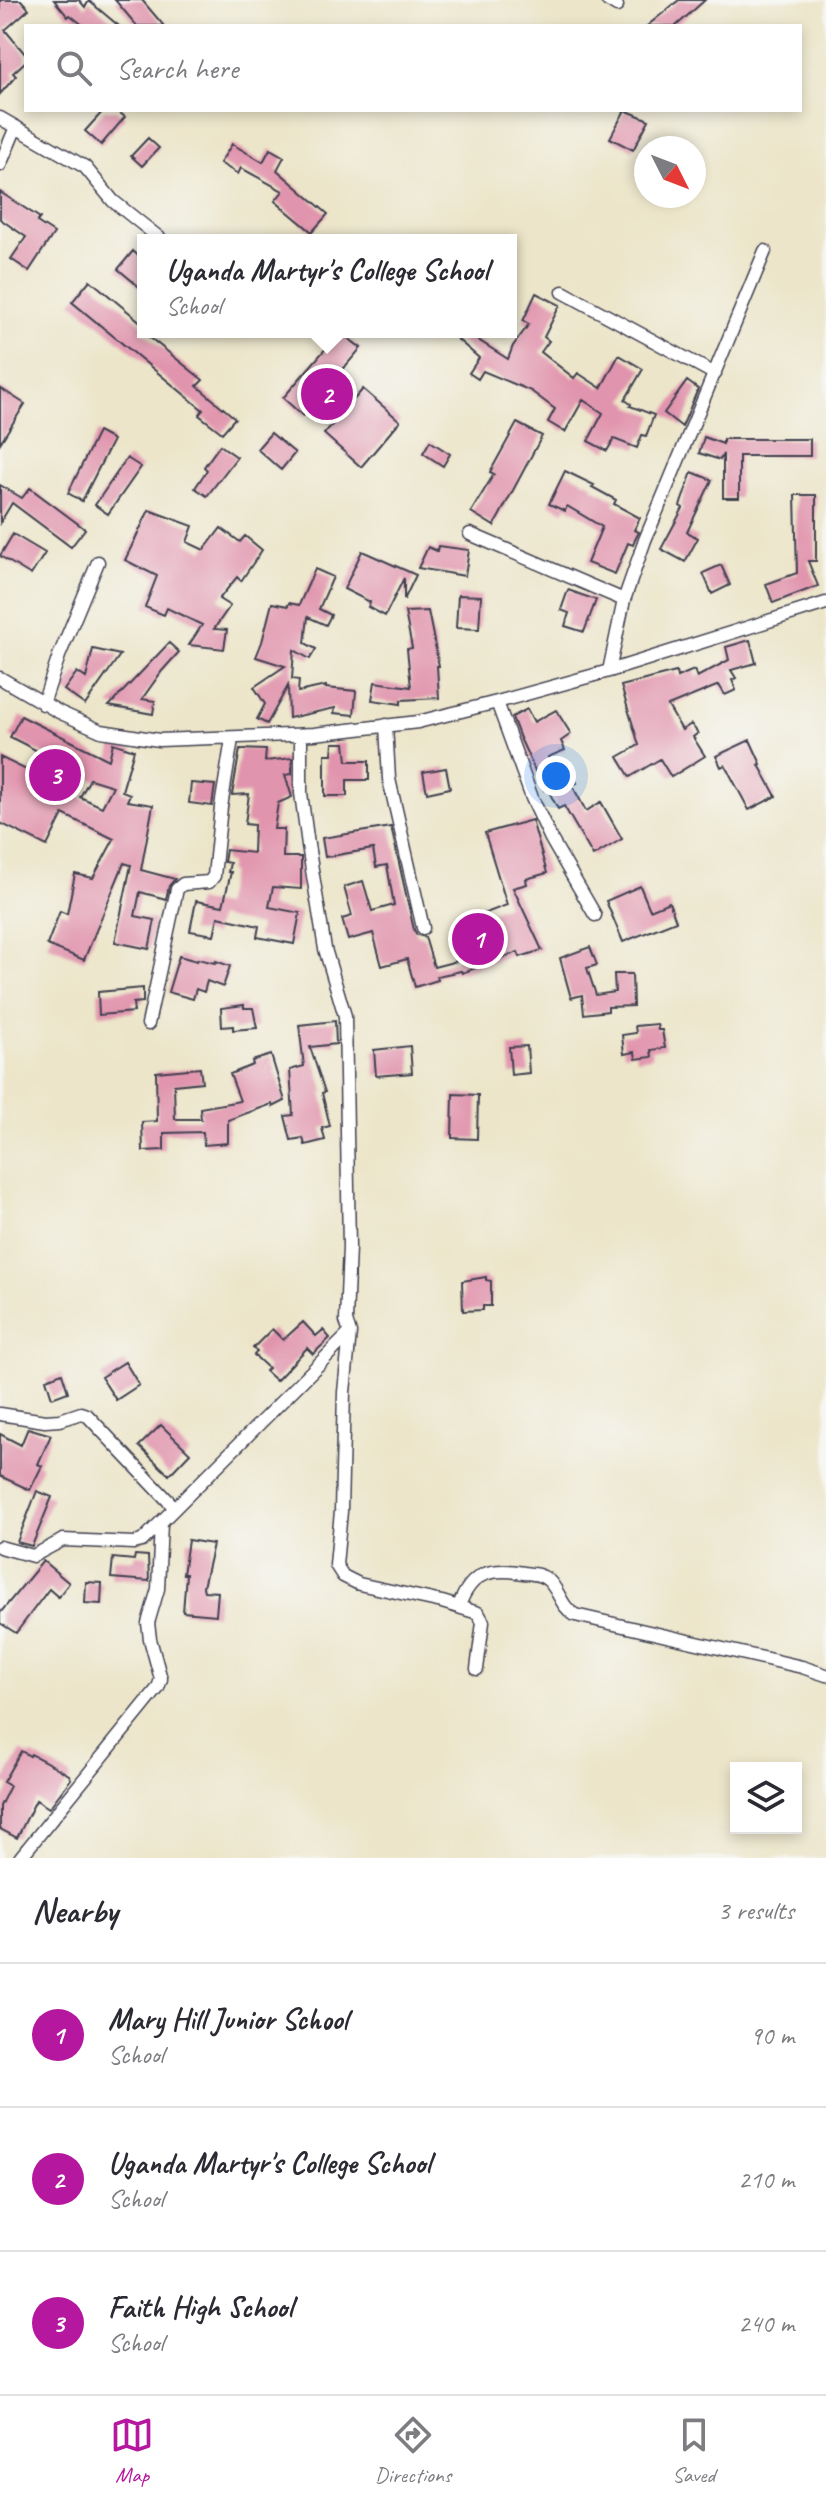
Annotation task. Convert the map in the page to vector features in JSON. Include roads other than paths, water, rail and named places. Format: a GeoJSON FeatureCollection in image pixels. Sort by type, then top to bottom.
{"type":"FeatureCollection","features":[{"type":"Feature","properties":{"kind":"street"},"geometry":{"type":"LineString","coordinates":[[0,118],[85,167],[113,201],[154,234]]}},
{"type":"Feature","properties":{"kind":"street"},"geometry":{"type":"LineString","coordinates":[[0,165],[16,127]]}},
{"type":"Feature","properties":{"kind":"street"},"geometry":{"type":"LineString","coordinates":[[609,671],[624,600],[645,540],[765,251]]}},
{"type":"Feature","properties":{"kind":"street"},"geometry":{"type":"LineString","coordinates":[[563,292],[715,374]]}},
{"type":"Feature","properties":{"kind":"street"},"geometry":{"type":"LineString","coordinates":[[470,534],[624,600]]}},
{"type":"Feature","properties":{"kind":"street"},"geometry":{"type":"LineString","coordinates":[[43,704],[59,656],[98,562]]}},
{"type":"Feature","properties":{"kind":"street"},"geometry":{"type":"LineString","coordinates":[[0,678],[43,704],[101,731],[159,740],[301,735],[418,722],[609,671],[826,603]]}},
{"type":"Feature","properties":{"kind":"street"},"geometry":{"type":"LineString","coordinates":[[497,702],[532,798],[551,839],[595,915]]}},
{"type":"Feature","properties":{"kind":"street"},"geometry":{"type":"LineString","coordinates":[[386,725],[389,779],[423,928]]}},
{"type":"Feature","properties":{"kind":"street"},"geometry":{"type":"LineString","coordinates":[[301,735],[301,793],[310,859],[325,949],[345,1016],[349,1247],[346,1321],[350,1333],[344,1392],[341,1511],[336,1565],[339,1571],[359,1584],[478,1613],[483,1622],[477,1669]]}},
{"type":"Feature","properties":{"kind":"street"},"geometry":{"type":"LineString","coordinates":[[148,1024],[177,889],[183,884],[209,882],[214,876],[232,739]]}},
{"type":"Feature","properties":{"kind":"street"},"geometry":{"type":"LineString","coordinates":[[0,1547],[33,1556],[63,1540],[134,1543],[147,1537],[350,1333]]}},
{"type":"Feature","properties":{"kind":"street"},"geometry":{"type":"LineString","coordinates":[[0,1414],[45,1421],[81,1413],[87,1415],[175,1508]]}},
{"type":"Feature","properties":{"kind":"street"},"geometry":{"type":"LineString","coordinates":[[20,1858],[158,1688],[161,1679],[148,1623],[158,1589],[161,1523]]}},
{"type":"Feature","properties":{"kind":"street"},"geometry":{"type":"LineString","coordinates":[[459,1606],[471,1584],[493,1570],[543,1576],[557,1590],[563,1605],[575,1615],[826,1675]]}},
{"type":"Feature","properties":{"kind":"place","name":"Uganda Martyr's College School"},"geometry":{"type":"Point","coordinates":[327,394]}},
{"type":"Feature","properties":{"kind":"place","name":"Faith High School"},"geometry":{"type":"Point","coordinates":[55,775]}},
{"type":"Feature","properties":{"kind":"place","name":"Mary Hill Junior School"},"geometry":{"type":"Point","coordinates":[478,939]}}]}
